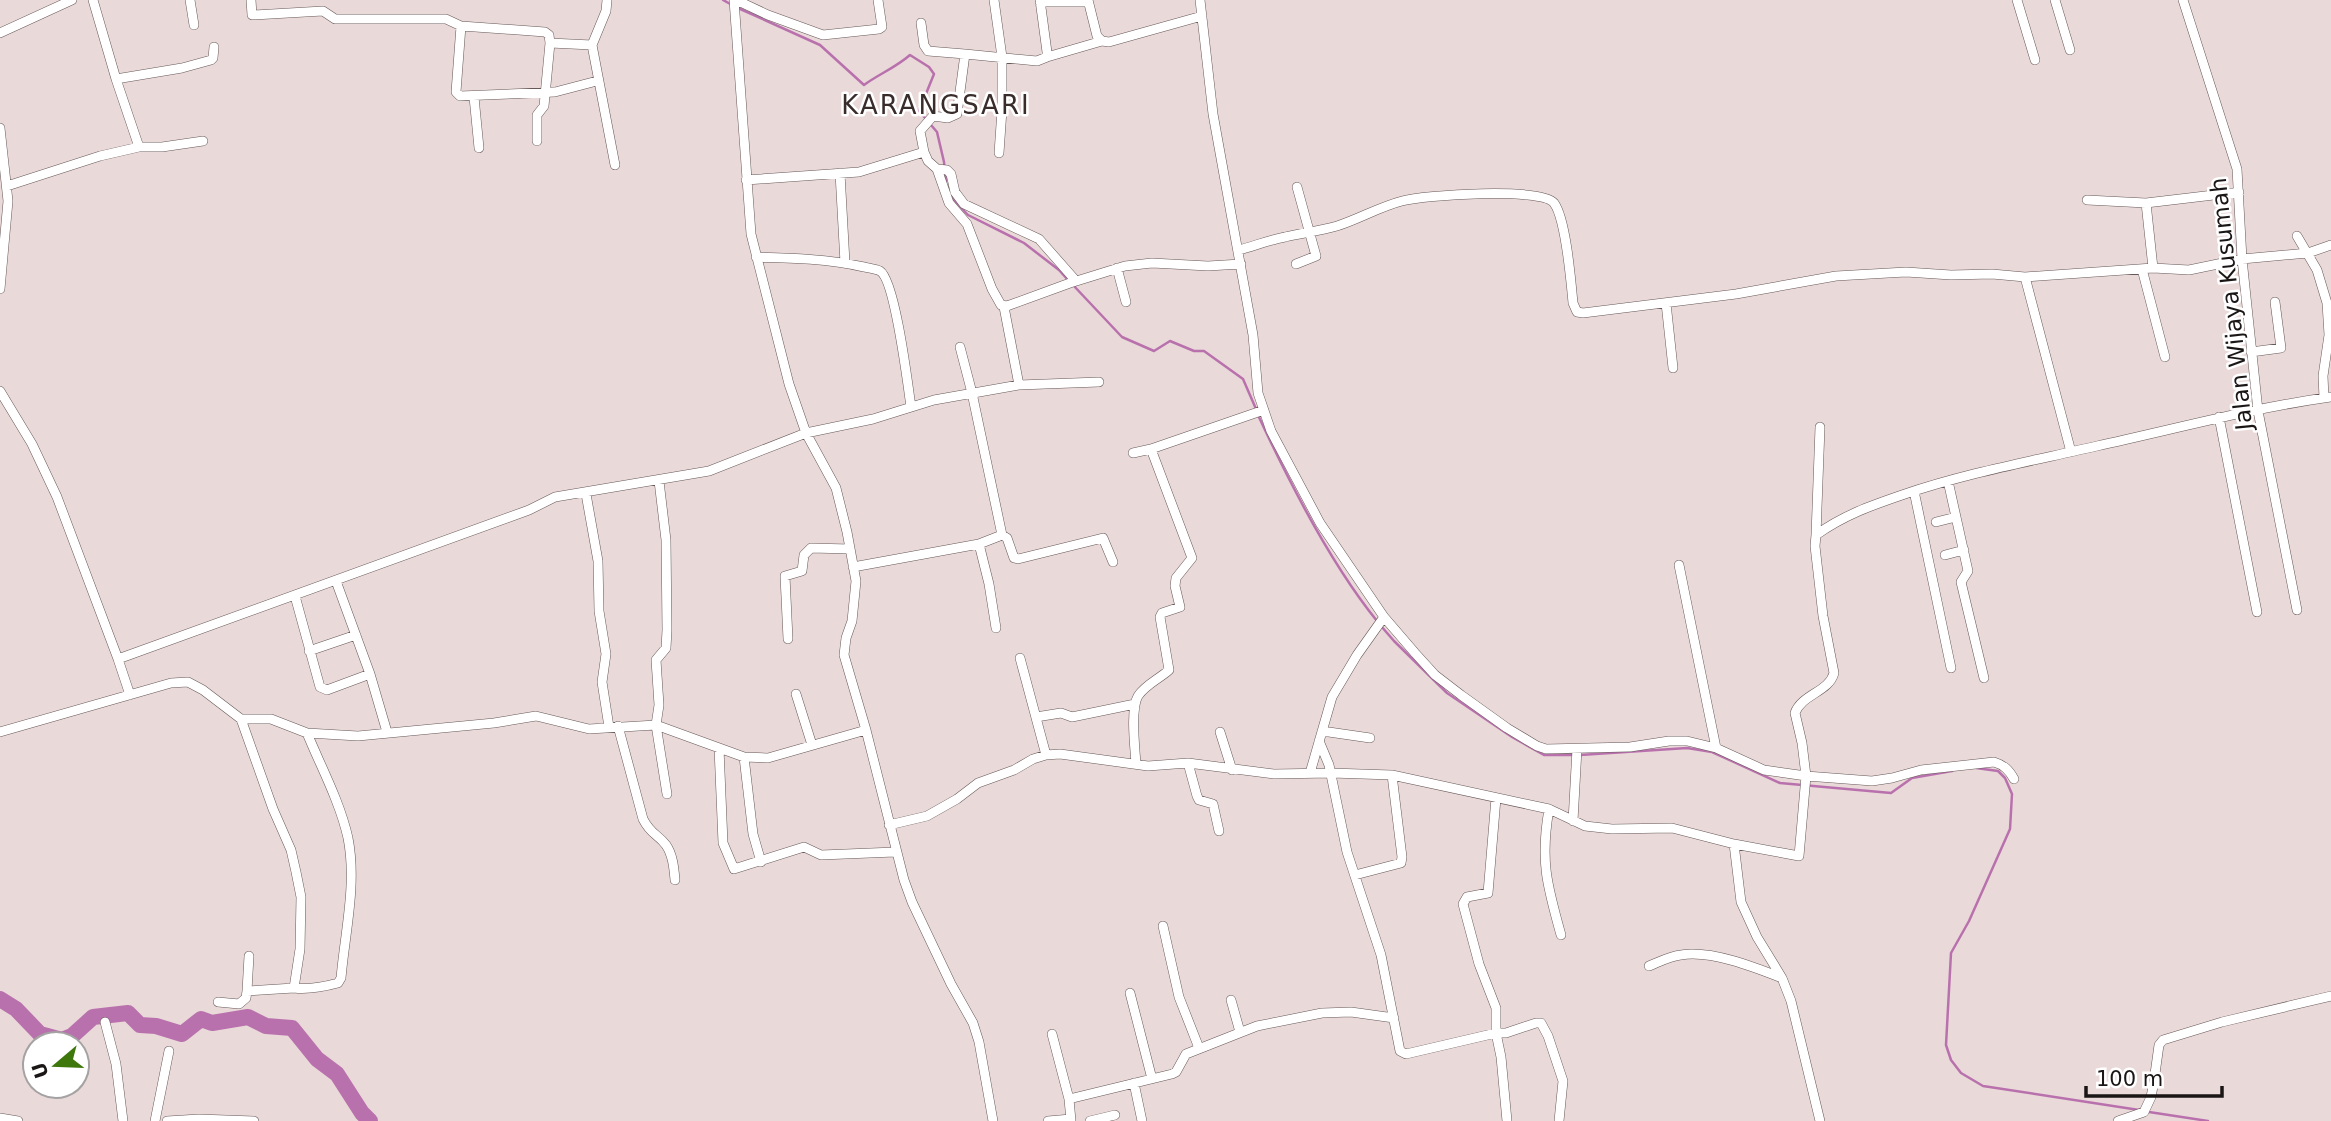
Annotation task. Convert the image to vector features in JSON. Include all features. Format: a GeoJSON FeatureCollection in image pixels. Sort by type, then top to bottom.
{"type":"FeatureCollection","features":[{"type":"Feature","properties":{"kind":"street"},"geometry":{"type":"LineString","coordinates":[[0,33],[72,0]]}},
{"type":"Feature","properties":{"kind":"street"},"geometry":{"type":"LineString","coordinates":[[93,0],[139,147]]}},
{"type":"Feature","properties":{"kind":"street"},"geometry":{"type":"LineString","coordinates":[[190,0],[194,25]]}},
{"type":"Feature","properties":{"kind":"street"},"geometry":{"type":"LineString","coordinates":[[251,0],[252,15],[323,11],[335,19],[446,19],[461,26],[545,32],[549,35],[550,44],[544,106],[537,115],[537,141]]}},
{"type":"Feature","properties":{"kind":"street"},"geometry":{"type":"LineString","coordinates":[[607,0],[606,11],[592,45],[615,165]]}},
{"type":"Feature","properties":{"kind":"street"},"geometry":{"type":"LineString","coordinates":[[878,0],[883,22],[879,29],[823,35],[735,0],[751,234],[789,383],[806,433],[836,488],[856,581],[852,621],[844,654],[866,730],[895,852],[912,902],[973,1023],[993,1121]]}},
{"type":"Feature","properties":{"kind":"street"},"geometry":{"type":"LineString","coordinates":[[994,0],[1002,57],[999,153]]}},
{"type":"Feature","properties":{"kind":"street"},"geometry":{"type":"LineString","coordinates":[[1200,0],[1213,114],[1253,335],[1259,412],[1272,431],[1320,523],[1380,622],[1435,675],[1507,728],[1546,749],[1577,754],[1677,740],[1717,748],[1764,770],[1805,781],[1872,781],[1921,769],[1994,762],[2002,764],[2014,779]]}},
{"type":"Feature","properties":{"kind":"street"},"geometry":{"type":"LineString","coordinates":[[2017,0],[2035,60]]}},
{"type":"Feature","properties":{"kind":"street"},"geometry":{"type":"LineString","coordinates":[[2055,0],[2070,50]]}},
{"type":"Feature","properties":{"kind":"street","name":"Jalan Wijaya Kusumah"},"geometry":{"type":"LineString","coordinates":[[2183,0],[2237,169],[2242,259],[2258,411],[2297,610]]}},
{"type":"Feature","properties":{"kind":"street"},"geometry":{"type":"LineString","coordinates":[[1047,57],[1040,1],[1088,1],[1097,36],[1102,41]]}},
{"type":"Feature","properties":{"kind":"street"},"geometry":{"type":"LineString","coordinates":[[921,23],[924,45],[928,51],[1037,61],[1102,41],[1109,42],[1202,16]]}},
{"type":"Feature","properties":{"kind":"street"},"geometry":{"type":"LineString","coordinates":[[461,26],[456,92],[460,96],[545,93],[597,81]]}},
{"type":"Feature","properties":{"kind":"street"},"geometry":{"type":"LineString","coordinates":[[550,44],[592,45]]}},
{"type":"Feature","properties":{"kind":"street"},"geometry":{"type":"LineString","coordinates":[[116,79],[211,60],[214,47]]}},
{"type":"Feature","properties":{"kind":"street"},"geometry":{"type":"LineString","coordinates":[[965,54],[952,116],[933,116],[922,127],[919,136],[928,161],[951,174],[953,200],[967,224],[996,299],[1004,307],[1019,384]]}},
{"type":"Feature","properties":{"kind":"street"},"geometry":{"type":"LineString","coordinates":[[474,97],[478,148]]}},
{"type":"Feature","properties":{"kind":"street"},"geometry":{"type":"LineString","coordinates":[[0,128],[3,176],[8,201],[0,289]]}},
{"type":"Feature","properties":{"kind":"street"},"geometry":{"type":"LineString","coordinates":[[7,186],[100,156],[139,147],[162,147],[203,141]]}},
{"type":"Feature","properties":{"kind":"street"},"geometry":{"type":"LineString","coordinates":[[746,180],[868,170],[923,152]]}},
{"type":"Feature","properties":{"kind":"street"},"geometry":{"type":"LineString","coordinates":[[840,173],[845,263]]}},
{"type":"Feature","properties":{"kind":"street"},"geometry":{"type":"LineString","coordinates":[[1296,264],[1315,257],[1297,187]]}},
{"type":"Feature","properties":{"kind":"street"},"geometry":{"type":"LineString","coordinates":[[2087,200],[2146,203],[2239,192]]}},
{"type":"Feature","properties":{"kind":"street"},"geometry":{"type":"LineString","coordinates":[[1239,250],[1341,225],[1414,199],[1469,194],[1527,194],[1553,201],[1556,207],[1565,239],[1573,303],[1577,312],[1583,313],[1736,294],[1836,276],[1906,272],[2025,277],[2153,268],[2189,270],[2242,259],[2308,253],[2331,245]]}},
{"type":"Feature","properties":{"kind":"street"},"geometry":{"type":"LineString","coordinates":[[953,200],[1039,239],[1074,282]]}},
{"type":"Feature","properties":{"kind":"street"},"geometry":{"type":"LineString","coordinates":[[2146,203],[2153,268]]}},
{"type":"Feature","properties":{"kind":"street"},"geometry":{"type":"LineString","coordinates":[[1816,535],[1838,519],[1948,481],[2219,417],[2328,397],[2323,376],[2330,335],[2327,303],[2317,270],[2297,236]]}},
{"type":"Feature","properties":{"kind":"street"},"geometry":{"type":"LineString","coordinates":[[756,257],[830,260],[880,271],[886,278],[904,359],[911,407]]}},
{"type":"Feature","properties":{"kind":"street"},"geometry":{"type":"LineString","coordinates":[[1004,307],[1117,268],[1152,263],[1208,266],[1241,264]]}},
{"type":"Feature","properties":{"kind":"street"},"geometry":{"type":"LineString","coordinates":[[1117,268],[1126,302]]}},
{"type":"Feature","properties":{"kind":"street"},"geometry":{"type":"LineString","coordinates":[[2142,269],[2165,357]]}},
{"type":"Feature","properties":{"kind":"street"},"geometry":{"type":"LineString","coordinates":[[2025,277],[2071,452]]}},
{"type":"Feature","properties":{"kind":"street"},"geometry":{"type":"LineString","coordinates":[[2251,352],[2281,348],[2275,302]]}},
{"type":"Feature","properties":{"kind":"street"},"geometry":{"type":"LineString","coordinates":[[1667,303],[1673,368]]}},
{"type":"Feature","properties":{"kind":"street"},"geometry":{"type":"LineString","coordinates":[[960,347],[1002,536]]}},
{"type":"Feature","properties":{"kind":"street"},"geometry":{"type":"LineString","coordinates":[[118,659],[529,510],[555,497],[586,494],[709,471],[806,433],[873,419],[934,400],[1019,384],[1100,382]]}},
{"type":"Feature","properties":{"kind":"street"},"geometry":{"type":"LineString","coordinates":[[1,396],[43,464],[130,695]]}},
{"type":"Feature","properties":{"kind":"street"},"geometry":{"type":"LineString","coordinates":[[1133,453],[1259,412]]}},
{"type":"Feature","properties":{"kind":"street"},"geometry":{"type":"LineString","coordinates":[[2219,417],[2257,612]]}},
{"type":"Feature","properties":{"kind":"street"},"geometry":{"type":"LineString","coordinates":[[889,825],[927,816],[978,783],[1045,755],[1060,754],[1148,766],[1188,763],[1274,774],[1392,775],[1549,809],[1585,826],[1672,828],[1734,844],[1799,856],[1805,781],[1802,743],[1795,713],[1802,701],[1831,681],[1834,673],[1823,616],[1815,546],[1820,427]]}},
{"type":"Feature","properties":{"kind":"street"},"geometry":{"type":"LineString","coordinates":[[1136,764],[1135,704],[1146,687],[1169,670],[1160,615],[1180,607],[1176,578],[1192,558],[1151,449]]}},
{"type":"Feature","properties":{"kind":"street"},"geometry":{"type":"LineString","coordinates":[[659,481],[666,532],[667,630],[666,648],[656,660],[659,705],[656,725],[667,794]]}},
{"type":"Feature","properties":{"kind":"street"},"geometry":{"type":"LineString","coordinates":[[1948,481],[1968,571],[1961,582],[1984,678]]}},
{"type":"Feature","properties":{"kind":"street"},"geometry":{"type":"LineString","coordinates":[[1914,491],[1951,668]]}},
{"type":"Feature","properties":{"kind":"street"},"geometry":{"type":"LineString","coordinates":[[586,494],[598,561],[599,611],[606,654],[602,682],[613,726],[643,818],[650,832],[668,847],[675,880]]}},
{"type":"Feature","properties":{"kind":"street"},"geometry":{"type":"LineString","coordinates":[[1936,522],[1956,517]]}},
{"type":"Feature","properties":{"kind":"street"},"geometry":{"type":"LineString","coordinates":[[853,567],[979,544],[1002,536],[1007,538],[1014,558],[1018,559],[1103,538],[1113,562]]}},
{"type":"Feature","properties":{"kind":"street"},"geometry":{"type":"LineString","coordinates":[[979,544],[996,628]]}},
{"type":"Feature","properties":{"kind":"street"},"geometry":{"type":"LineString","coordinates":[[788,639],[785,576],[802,571],[803,555],[811,548],[850,549]]}},
{"type":"Feature","properties":{"kind":"street"},"geometry":{"type":"LineString","coordinates":[[1945,555],[1964,550]]}},
{"type":"Feature","properties":{"kind":"street"},"geometry":{"type":"LineString","coordinates":[[1679,565],[1717,748]]}},
{"type":"Feature","properties":{"kind":"street"},"geometry":{"type":"LineString","coordinates":[[336,581],[370,674],[387,732]]}},
{"type":"Feature","properties":{"kind":"street"},"geometry":{"type":"LineString","coordinates":[[295,596],[319,684],[324,690],[370,674]]}},
{"type":"Feature","properties":{"kind":"street"},"geometry":{"type":"LineString","coordinates":[[1310,773],[1332,697],[1380,622]]}},
{"type":"Feature","properties":{"kind":"street"},"geometry":{"type":"LineString","coordinates":[[309,651],[356,635]]}},
{"type":"Feature","properties":{"kind":"street"},"geometry":{"type":"LineString","coordinates":[[1020,658],[1045,755]]}},
{"type":"Feature","properties":{"kind":"street"},"geometry":{"type":"LineString","coordinates":[[0,732],[171,683],[188,682],[241,719],[290,850],[301,897],[294,988]]}},
{"type":"Feature","properties":{"kind":"street"},"geometry":{"type":"LineString","coordinates":[[796,694],[812,745]]}},
{"type":"Feature","properties":{"kind":"street"},"geometry":{"type":"LineString","coordinates":[[1036,717],[1061,713],[1072,717],[1135,704]]}},
{"type":"Feature","properties":{"kind":"street"},"geometry":{"type":"LineString","coordinates":[[241,719],[271,719],[307,733],[358,736],[494,723],[536,716],[589,729],[656,725],[744,757],[768,758],[866,730]]}},
{"type":"Feature","properties":{"kind":"street"},"geometry":{"type":"LineString","coordinates":[[1322,731],[1370,738]]}},
{"type":"Feature","properties":{"kind":"street"},"geometry":{"type":"LineString","coordinates":[[1220,732],[1232,770]]}},
{"type":"Feature","properties":{"kind":"street"},"geometry":{"type":"LineString","coordinates":[[247,991],[328,986],[338,983],[341,978],[351,890],[348,839],[307,733]]}},
{"type":"Feature","properties":{"kind":"street"},"geometry":{"type":"LineString","coordinates":[[1319,741],[1331,773],[1347,852],[1381,956],[1400,1051],[1402,1054],[1496,1032],[1506,1033],[1536,1023],[1544,1026],[1563,1081],[1559,1121]]}},
{"type":"Feature","properties":{"kind":"street"},"geometry":{"type":"LineString","coordinates":[[719,748],[723,843],[734,869],[804,847],[821,855],[895,852]]}},
{"type":"Feature","properties":{"kind":"street"},"geometry":{"type":"LineString","coordinates":[[1573,821],[1577,754]]}},
{"type":"Feature","properties":{"kind":"street"},"geometry":{"type":"LineString","coordinates":[[744,757],[754,834],[761,862]]}},
{"type":"Feature","properties":{"kind":"street"},"geometry":{"type":"LineString","coordinates":[[1188,763],[1199,800],[1213,804],[1219,831]]}},
{"type":"Feature","properties":{"kind":"street"},"geometry":{"type":"LineString","coordinates":[[1355,875],[1401,863],[1392,775]]}},
{"type":"Feature","properties":{"kind":"street"},"geometry":{"type":"LineString","coordinates":[[1496,798],[1488,893],[1467,897],[1463,904],[1479,964],[1496,1008],[1496,1032],[1502,1057],[1507,1121]]}},
{"type":"Feature","properties":{"kind":"street"},"geometry":{"type":"LineString","coordinates":[[1549,809],[1544,849],[1545,870],[1561,935]]}},
{"type":"Feature","properties":{"kind":"street"},"geometry":{"type":"LineString","coordinates":[[1734,844],[1741,902],[1757,937],[1782,978],[1798,1025],[1820,1121]]}},
{"type":"Feature","properties":{"kind":"street"},"geometry":{"type":"LineString","coordinates":[[1163,926],[1179,997],[1199,1048]]}},
{"type":"Feature","properties":{"kind":"street"},"geometry":{"type":"LineString","coordinates":[[1649,965],[1678,955],[1689,955],[1732,960],[1782,978]]}},
{"type":"Feature","properties":{"kind":"street"},"geometry":{"type":"LineString","coordinates":[[218,1002],[239,1003],[246,998],[248,956]]}},
{"type":"Feature","properties":{"kind":"street"},"geometry":{"type":"LineString","coordinates":[[1130,993],[1152,1079]]}},
{"type":"Feature","properties":{"kind":"street"},"geometry":{"type":"LineString","coordinates":[[2118,1121],[2145,1110],[2154,1081],[2159,1045],[2163,1040],[2222,1022],[2331,996]]}},
{"type":"Feature","properties":{"kind":"street"},"geometry":{"type":"LineString","coordinates":[[1231,1000],[1240,1032]]}},
{"type":"Feature","properties":{"kind":"street"},"geometry":{"type":"LineString","coordinates":[[1069,1098],[1176,1072],[1186,1054],[1257,1026],[1322,1013],[1351,1012],[1394,1018]]}},
{"type":"Feature","properties":{"kind":"street"},"geometry":{"type":"LineString","coordinates":[[106,1023],[116,1064],[122,1121]]}},
{"type":"Feature","properties":{"kind":"street"},"geometry":{"type":"LineString","coordinates":[[1048,1121],[1071,1120],[1069,1098],[1052,1034]]}},
{"type":"Feature","properties":{"kind":"street"},"geometry":{"type":"LineString","coordinates":[[155,1121],[169,1051]]}},
{"type":"Feature","properties":{"kind":"street"},"geometry":{"type":"LineString","coordinates":[[1134,1083],[1142,1121]]}},
{"type":"Feature","properties":{"kind":"street"},"geometry":{"type":"LineString","coordinates":[[1090,1121],[1115,1115]]}},
{"type":"Feature","properties":{"kind":"street"},"geometry":{"type":"LineString","coordinates":[[0,1118],[18,1121]]}},
{"type":"Feature","properties":{"kind":"street"},"geometry":{"type":"LineString","coordinates":[[167,1121],[254,1121]]}},
{"type":"Feature","properties":{"kind":"waterway"},"geometry":{"type":"LineString","coordinates":[[723,0],[732,5]]}},
{"type":"Feature","properties":{"kind":"waterway"},"geometry":{"type":"LineString","coordinates":[[738,8],[820,45],[864,85],[910,55],[929,67],[934,74],[919,111],[937,132],[946,182]]}},
{"type":"Feature","properties":{"kind":"waterway"},"geometry":{"type":"LineString","coordinates":[[952,198],[968,215],[1024,243],[1068,280]]}},
{"type":"Feature","properties":{"kind":"waterway"},"geometry":{"type":"LineString","coordinates":[[1073,285],[1122,337],[1154,351],[1170,341],[1194,351],[1204,351],[1243,379],[1256,409]]}},
{"type":"Feature","properties":{"kind":"waterway"},"geometry":{"type":"LineString","coordinates":[[1258,415],[1327,548],[1377,621]]}},
{"type":"Feature","properties":{"kind":"waterway"},"geometry":{"type":"LineString","coordinates":[[1381,626],[1447,693],[1512,737],[1544,755],[1573,755]]}},
{"type":"Feature","properties":{"kind":"waterway"},"geometry":{"type":"LineString","coordinates":[[1580,755],[1687,748],[1712,752],[1780,783],[1891,793],[1912,778],[1952,771]]}},
{"type":"Feature","properties":{"kind":"waterway"},"geometry":{"type":"LineString","coordinates":[[1976,768],[1998,771],[2005,778],[2012,794],[2010,829],[1969,921],[1951,953],[1946,1045],[1951,1060],[1961,1073],[1983,1086],[2139,1110]]}},
{"type":"Feature","properties":{"kind":"waterway"},"geometry":{"type":"LineString","coordinates":[[0,999],[16,1009],[40,1034],[62,1040],[72,1036],[93,1017],[128,1013],[140,1025],[156,1026],[182,1034],[201,1019],[212,1023],[248,1017],[266,1026],[292,1028],[317,1059],[337,1074],[370,1121]]}},
{"type":"Feature","properties":{"kind":"waterway"},"geometry":{"type":"LineString","coordinates":[[2149,1112],[2208,1121]]}},
{"type":"Feature","properties":{"kind":"district","name":"KARANGSARI"},"geometry":{"type":"Point","coordinates":[936,105]}}]}
